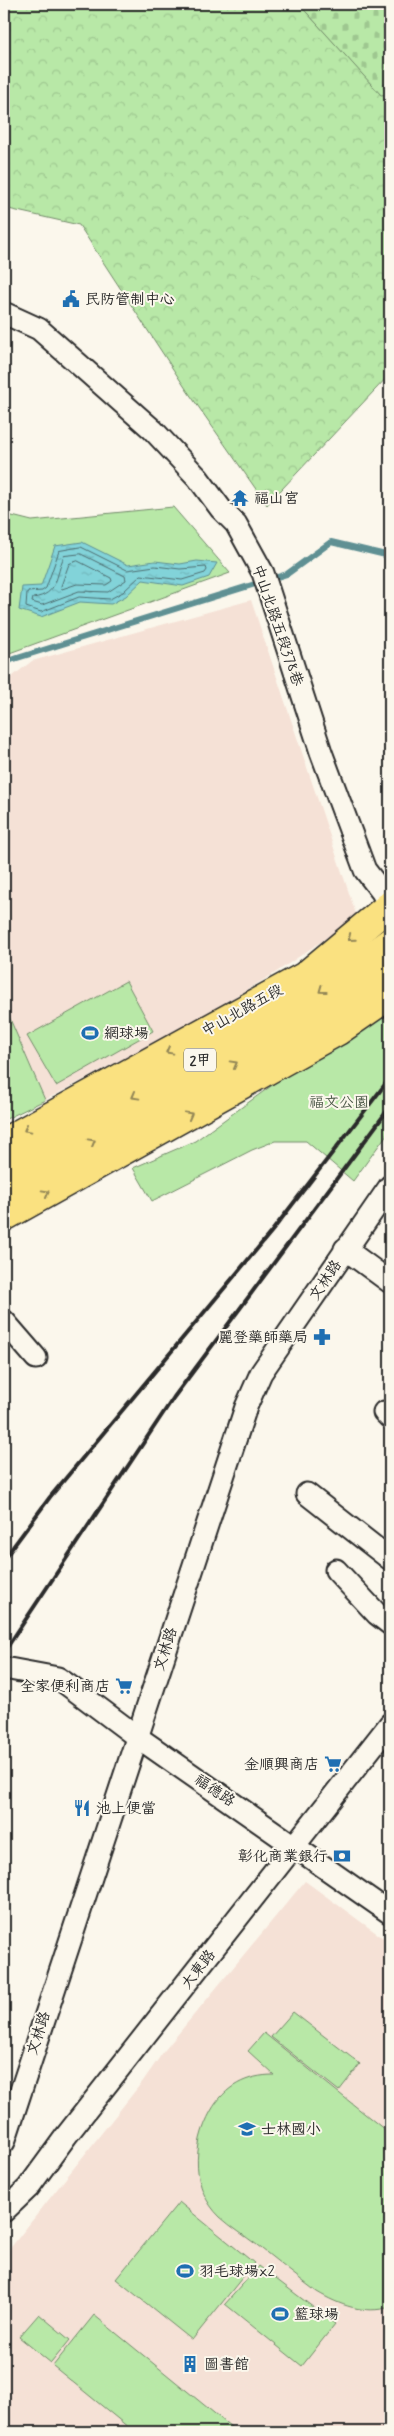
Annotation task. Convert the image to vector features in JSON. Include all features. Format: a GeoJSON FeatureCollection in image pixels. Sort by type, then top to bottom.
{"type":"FeatureCollection","features":[{"type":"Feature","properties":{"kind":"main road","name":"中山北路五段"},"geometry":{"type":"LineString","coordinates":[[4,1142],[305,976],[390,907]]}},
{"type":"Feature","properties":{"kind":"main road","name":"中山北路五段"},"geometry":{"type":"LineString","coordinates":[[4,1168],[314,996],[390,942]]}},
{"type":"Feature","properties":{"kind":"main road","name":"2甲"},"geometry":{"type":"LineString","coordinates":[[4,1191],[328,1012],[390,966]]}},
{"type":"Feature","properties":{"kind":"main road"},"geometry":{"type":"LineString","coordinates":[[4,1217],[338,1031],[390,994]]}},
{"type":"Feature","properties":{"kind":"street","name":"中山北路五段378巷"},"geometry":{"type":"LineString","coordinates":[[4,312],[38,329],[154,430],[198,478],[222,510],[236,524],[265,580],[321,752],[365,870],[382,892],[390,907]]}},
{"type":"Feature","properties":{"kind":"street","name":"文林路"},"geometry":{"type":"LineString","coordinates":[[4,2142],[136,1736],[246,1407],[261,1373],[390,1186]]}},
{"type":"Feature","properties":{"kind":"street"},"geometry":{"type":"LineString","coordinates":[[345,1249],[390,1282]]}},
{"type":"Feature","properties":{"kind":"street"},"geometry":{"type":"LineString","coordinates":[[4,1321],[36,1358]]}},
{"type":"Feature","properties":{"kind":"street"},"geometry":{"type":"LineString","coordinates":[[307,1494],[390,1559]]}},
{"type":"Feature","properties":{"kind":"street"},"geometry":{"type":"LineString","coordinates":[[336,1570],[377,1614],[390,1624]]}},
{"type":"Feature","properties":{"kind":"street","name":"福德路"},"geometry":{"type":"LineString","coordinates":[[4,1668],[58,1678],[136,1736],[296,1845],[390,1912]]}},
{"type":"Feature","properties":{"kind":"street","name":"大東路"},"geometry":{"type":"LineString","coordinates":[[4,2211],[28,2188],[72,2128],[390,1724]]}},
{"type":"Feature","properties":{"kind":"shaded area"},"geometry":{"type":"Polygon","coordinates":[[[251,600],[357,917],[275,973],[180,1029],[45,1100],[4,1005],[4,683],[32,661],[251,600]]]}},
{"type":"Feature","properties":{"kind":"shaded area","name":"士林國小"},"geometry":{"type":"Polygon","coordinates":[[[305,1881],[390,1943],[390,2432],[4,2432],[4,2256],[143,2081],[164,2051],[305,1881]]]}},
{"type":"Feature","properties":{"kind":"green space"},"geometry":{"type":"Polygon","coordinates":[[[4,4],[299,4],[381,94],[390,94],[390,374],[267,505],[186,389],[79,225],[4,208],[4,4]]]}},
{"type":"Feature","properties":{"kind":"green space"},"geometry":{"type":"Polygon","coordinates":[[[299,4],[390,4],[390,94],[381,95],[299,4]]]}},
{"type":"Feature","properties":{"kind":"green space"},"geometry":{"type":"Polygon","coordinates":[[[173,507],[230,573],[4,655],[4,514],[32,521],[173,507]]]}},
{"type":"Feature","properties":{"kind":"green space","name":"網球場"},"geometry":{"type":"Polygon","coordinates":[[[126,981],[153,1031],[56,1086],[27,1036],[126,981]]]}},
{"type":"Feature","properties":{"kind":"green space","name":"福文公園"},"geometry":{"type":"Polygon","coordinates":[[[390,1000],[390,1130],[353,1181],[306,1141],[275,1141],[252,1150],[152,1201],[133,1168],[195,1141],[390,1000]]]}},
{"type":"Feature","properties":{"kind":"green space"},"geometry":{"type":"Polygon","coordinates":[[[4,1005],[45,1100],[4,1120],[4,1005]]]}},
{"type":"Feature","properties":{"kind":"green space"},"geometry":{"type":"Polygon","coordinates":[[[293,2012],[360,2064],[339,2091],[271,2037],[293,2012]]]}},
{"type":"Feature","properties":{"kind":"green space"},"geometry":{"type":"Polygon","coordinates":[[[264,2033],[390,2134],[390,2307],[371,2310],[352,2307],[343,2305],[317,2292],[224,2221],[211,2206],[204,2193],[199,2180],[198,2152],[200,2138],[211,2111],[223,2095],[238,2084],[255,2077],[274,2075],[248,2051],[264,2033]]]}},
{"type":"Feature","properties":{"kind":"green space","name":"羽毛球場x2"},"geometry":{"type":"Polygon","coordinates":[[[179,2202],[254,2263],[192,2340],[116,2279],[179,2202]]]}},
{"type":"Feature","properties":{"kind":"green space","name":"籃球場"},"geometry":{"type":"Polygon","coordinates":[[[259,2266],[335,2324],[302,2366],[225,2304],[259,2266]]]}},
{"type":"Feature","properties":{"kind":"green space"},"geometry":{"type":"Polygon","coordinates":[[[39,2314],[70,2340],[51,2363],[19,2337],[39,2314]]]}},
{"type":"Feature","properties":{"kind":"green space"},"geometry":{"type":"Polygon","coordinates":[[[94,2315],[236,2431],[134,2432],[53,2366],[94,2315]]]}},
{"type":"Feature","properties":{"kind":"water"},"geometry":{"type":"Polygon","coordinates":[[[82,542],[128,565],[155,561],[180,564],[197,561],[217,563],[209,577],[183,586],[143,580],[126,596],[111,604],[80,602],[41,617],[19,610],[22,587],[41,586],[55,546],[82,542]]]}},
{"type":"Feature","properties":{"kind":"waterway"},"geometry":{"type":"LineString","coordinates":[[4,666],[11,660],[287,574],[331,542],[390,556]]}},
{"type":"Feature","properties":{"kind":"railway"},"geometry":{"type":"LineString","coordinates":[[4,1559],[50,1497],[272,1231],[390,1078]]}},
{"type":"Feature","properties":{"kind":"railway"},"geometry":{"type":"LineString","coordinates":[[4,1652],[174,1397],[390,1107]]}},
{"type":"Feature","properties":{"kind":"place","name":"民防管制中心"},"geometry":{"type":"Point","coordinates":[71,299]}},
{"type":"Feature","properties":{"kind":"place","name":"福山宮"},"geometry":{"type":"Point","coordinates":[240,498]}},
{"type":"Feature","properties":{"kind":"place","name":"網球場"},"geometry":{"type":"Point","coordinates":[90,1033]}},
{"type":"Feature","properties":{"kind":"place","name":"麗登藥師藥局"},"geometry":{"type":"Point","coordinates":[322,1337]}},
{"type":"Feature","properties":{"kind":"place","name":"全家便利商店"},"geometry":{"type":"Point","coordinates":[124,1686]}},
{"type":"Feature","properties":{"kind":"place","name":"金順興商店"},"geometry":{"type":"Point","coordinates":[333,1764]}},
{"type":"Feature","properties":{"kind":"place","name":"池上便當"},"geometry":{"type":"Point","coordinates":[82,1808]}},
{"type":"Feature","properties":{"kind":"place","name":"彰化商業銀行"},"geometry":{"type":"Point","coordinates":[342,1856]}},
{"type":"Feature","properties":{"kind":"place","name":"士林國小"},"geometry":{"type":"Point","coordinates":[247,2129]}},
{"type":"Feature","properties":{"kind":"place","name":"羽毛球場x2"},"geometry":{"type":"Point","coordinates":[185,2271]}},
{"type":"Feature","properties":{"kind":"place","name":"籃球場"},"geometry":{"type":"Point","coordinates":[280,2314]}},
{"type":"Feature","properties":{"kind":"place","name":"圖書館"},"geometry":{"type":"Point","coordinates":[190,2364]}}]}
